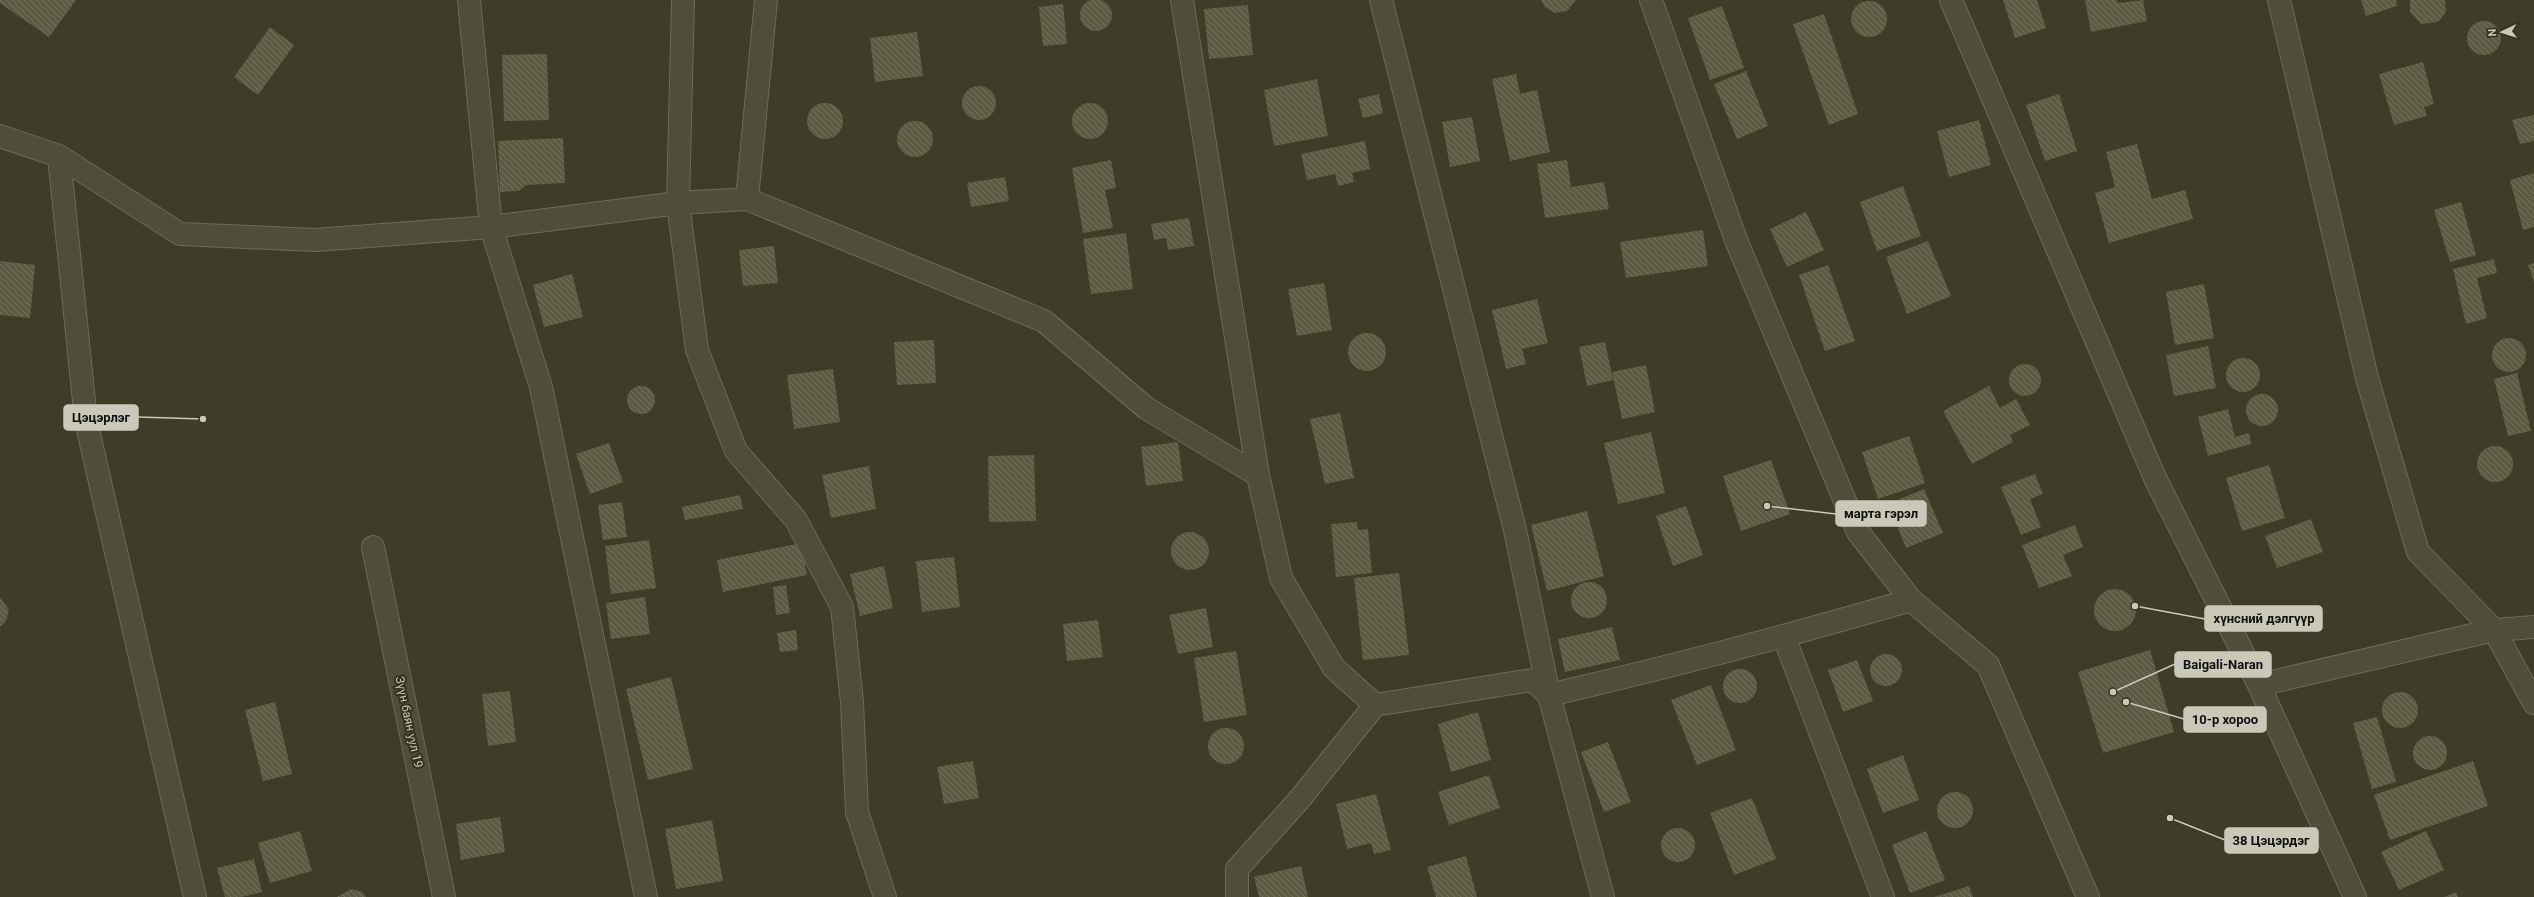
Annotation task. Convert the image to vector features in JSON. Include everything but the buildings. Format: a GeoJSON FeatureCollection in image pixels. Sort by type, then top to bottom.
{"type":"FeatureCollection","features":[{"type":"Feature","properties":{"kind":"street"},"geometry":{"type":"LineString","coordinates":[[469,0],[490,227],[541,387],[646,897]]}},
{"type":"Feature","properties":{"kind":"street"},"geometry":{"type":"LineString","coordinates":[[684,0],[678,203],[697,350],[736,452],[796,520],[842,607],[852,702],[857,812],[885,897]]}},
{"type":"Feature","properties":{"kind":"street"},"geometry":{"type":"LineString","coordinates":[[747,199],[766,0]]}},
{"type":"Feature","properties":{"kind":"street"},"geometry":{"type":"LineString","coordinates":[[1182,0],[1258,474],[1281,578],[1334,668],[1375,704]]}},
{"type":"Feature","properties":{"kind":"street"},"geometry":{"type":"LineString","coordinates":[[1381,0],[1515,530],[1549,695],[1603,897]]}},
{"type":"Feature","properties":{"kind":"street"},"geometry":{"type":"LineString","coordinates":[[1651,0],[1736,240],[1858,532],[1911,600],[1988,665],[2088,897]]}},
{"type":"Feature","properties":{"kind":"street"},"geometry":{"type":"LineString","coordinates":[[1951,0],[2155,478],[2259,685],[2355,897]]}},
{"type":"Feature","properties":{"kind":"street"},"geometry":{"type":"LineString","coordinates":[[2279,0],[2367,378],[2418,552],[2494,630],[2534,703]]}},
{"type":"Feature","properties":{"kind":"street"},"geometry":{"type":"LineString","coordinates":[[0,136],[59,156],[180,234],[315,240],[490,227],[678,203],[747,199],[1044,321],[1146,408],[1258,474]]}},
{"type":"Feature","properties":{"kind":"street"},"geometry":{"type":"LineString","coordinates":[[59,156],[86,421],[196,897]]}},
{"type":"Feature","properties":{"kind":"street","name":"Зүүн баян уул 19"},"geometry":{"type":"LineString","coordinates":[[373,548],[444,897]]}},
{"type":"Feature","properties":{"kind":"street"},"geometry":{"type":"LineString","coordinates":[[1549,695],[1664,669],[1784,637],[1911,600]]}},
{"type":"Feature","properties":{"kind":"street"},"geometry":{"type":"LineString","coordinates":[[2259,685],[2494,630],[2534,627]]}},
{"type":"Feature","properties":{"kind":"street"},"geometry":{"type":"LineString","coordinates":[[1784,637],[1883,897]]}},
{"type":"Feature","properties":{"kind":"street"},"geometry":{"type":"LineString","coordinates":[[1237,897],[1237,869],[1298,800],[1375,704],[1532,680],[1549,695]]}},
{"type":"Feature","properties":{"kind":"place","name":"Цэцэрлэг"},"geometry":{"type":"Point","coordinates":[203,419]}},
{"type":"Feature","properties":{"kind":"place","name":"марта гэрэл"},"geometry":{"type":"Point","coordinates":[1767,506]}},
{"type":"Feature","properties":{"kind":"place","name":"хүнсний дэлгүүр"},"geometry":{"type":"Point","coordinates":[2135,606]}},
{"type":"Feature","properties":{"kind":"place","name":"Baigali-Naran"},"geometry":{"type":"Point","coordinates":[2113,692]}},
{"type":"Feature","properties":{"kind":"place","name":"10-р хороо"},"geometry":{"type":"Point","coordinates":[2126,702]}},
{"type":"Feature","properties":{"kind":"place","name":"38 Цэцэрдэг"},"geometry":{"type":"Point","coordinates":[2170,818]}}]}
